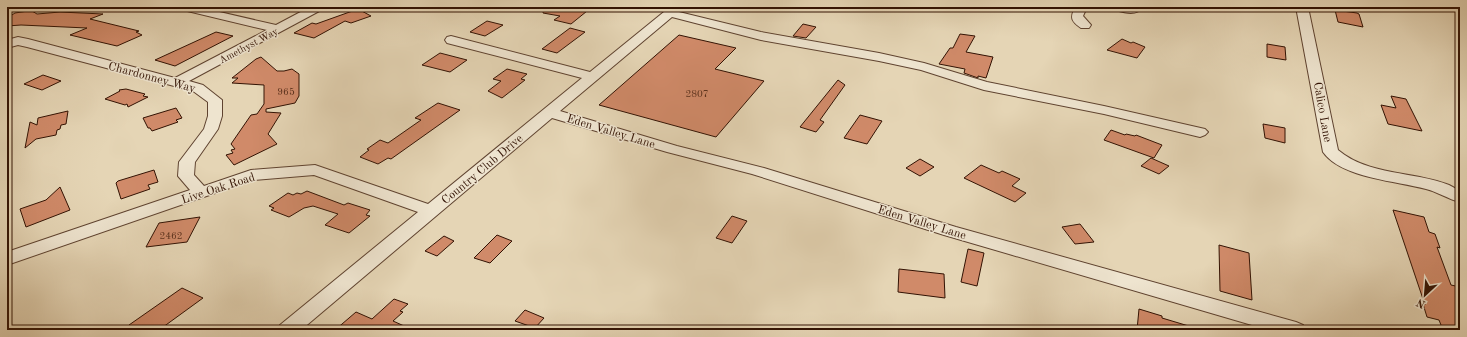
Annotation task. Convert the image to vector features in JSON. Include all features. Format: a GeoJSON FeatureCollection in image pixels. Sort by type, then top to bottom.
{"type":"FeatureCollection","features":[{"type":"Feature","properties":{"kind":"street"},"geometry":{"type":"LineString","coordinates":[[184,7],[279,29]]}},
{"type":"Feature","properties":{"kind":"street","name":"Amethyst Way"},"geometry":{"type":"LineString","coordinates":[[176,83],[319,7]]}},
{"type":"Feature","properties":{"kind":"street"},"geometry":{"type":"LineString","coordinates":[[1081,7],[1077,16],[1078,20],[1085,25]]}},
{"type":"Feature","properties":{"kind":"street"},"geometry":{"type":"LineString","coordinates":[[1116,7],[1134,10],[1137,7]]}},
{"type":"Feature","properties":{"kind":"street","name":"Calico Lane"},"geometry":{"type":"LineString","coordinates":[[1302,7],[1302,13],[1319,86],[1330,152],[1337,159],[1352,166],[1438,187],[1460,197]]}},
{"type":"Feature","properties":{"kind":"street"},"geometry":{"type":"LineString","coordinates":[[674,10],[761,36],[831,50],[879,57],[924,67],[984,86],[1104,110],[1200,132]]}},
{"type":"Feature","properties":{"kind":"street","name":"Country Club Drive"},"geometry":{"type":"LineString","coordinates":[[287,330],[674,10]]}},
{"type":"Feature","properties":{"kind":"street"},"geometry":{"type":"LineString","coordinates":[[450,40],[592,77]]}},
{"type":"Feature","properties":{"kind":"street","name":"Chardonney Way"},"geometry":{"type":"LineString","coordinates":[[7,44],[18,41],[28,43],[198,88],[215,100],[215,116],[211,129],[187,162],[186,176],[201,193]]}},
{"type":"Feature","properties":{"kind":"street","name":"Eden Valley Lane"},"geometry":{"type":"LineString","coordinates":[[548,113],[594,125],[672,149],[762,172],[950,231],[1296,330]]}},
{"type":"Feature","properties":{"kind":"street","name":"Live Oak Road"},"geometry":{"type":"LineString","coordinates":[[7,259],[251,175],[315,170],[432,211]]}},
{"type":"Feature","properties":{"kind":"building"},"geometry":{"type":"Polygon","coordinates":[[[544,7],[592,7],[571,24],[554,20],[560,16],[543,13],[544,7]]]}},
{"type":"Feature","properties":{"kind":"building"},"geometry":{"type":"Polygon","coordinates":[[[358,9],[371,16],[351,23],[345,21],[314,38],[294,33],[312,23],[316,24],[358,9]]]}},
{"type":"Feature","properties":{"kind":"building"},"geometry":{"type":"Polygon","coordinates":[[[1335,10],[1359,14],[1363,27],[1338,22],[1335,10]]]}},
{"type":"Feature","properties":{"kind":"building"},"geometry":{"type":"Polygon","coordinates":[[[32,11],[37,14],[60,12],[103,14],[90,19],[139,31],[136,32],[142,35],[117,46],[70,35],[87,28],[21,25],[7,26],[7,18],[15,13],[32,11]]]}},
{"type":"Feature","properties":{"kind":"building"},"geometry":{"type":"Polygon","coordinates":[[[487,21],[503,25],[485,36],[470,32],[487,21]]]}},
{"type":"Feature","properties":{"kind":"building"},"geometry":{"type":"Polygon","coordinates":[[[803,24],[816,27],[806,38],[793,36],[803,24]]]}},
{"type":"Feature","properties":{"kind":"building"},"geometry":{"type":"Polygon","coordinates":[[[570,28],[585,32],[557,53],[542,49],[570,28]]]}},
{"type":"Feature","properties":{"kind":"building"},"geometry":{"type":"Polygon","coordinates":[[[216,32],[233,36],[175,66],[155,60],[216,32]]]}},
{"type":"Feature","properties":{"kind":"building"},"geometry":{"type":"Polygon","coordinates":[[[960,34],[975,36],[966,52],[993,57],[986,78],[978,76],[978,78],[964,73],[965,69],[939,64],[950,48],[953,48],[960,34]]]}},
{"type":"Feature","properties":{"kind":"building"},"geometry":{"type":"Polygon","coordinates":[[[679,35],[736,48],[715,69],[764,81],[716,137],[599,105],[679,35]]]}},
{"type":"Feature","properties":{"kind":"building"},"geometry":{"type":"Polygon","coordinates":[[[1122,39],[1145,47],[1137,58],[1107,50],[1122,39]]]}},
{"type":"Feature","properties":{"kind":"building"},"geometry":{"type":"Polygon","coordinates":[[[1267,44],[1285,47],[1286,60],[1267,57],[1267,44]]]}},
{"type":"Feature","properties":{"kind":"building"},"geometry":{"type":"Polygon","coordinates":[[[440,53],[467,60],[450,72],[422,65],[440,53]]]}},
{"type":"Feature","properties":{"kind":"building"},"geometry":{"type":"Polygon","coordinates":[[[261,57],[277,71],[292,69],[299,74],[299,96],[295,103],[266,109],[266,112],[281,113],[268,134],[277,144],[234,165],[226,155],[233,153],[231,150],[235,149],[231,144],[251,115],[257,114],[264,104],[264,85],[232,83],[238,78],[232,78],[256,59],[261,57]]]}},
{"type":"Feature","properties":{"kind":"building"},"geometry":{"type":"Polygon","coordinates":[[[507,69],[527,74],[521,79],[525,80],[502,98],[488,91],[501,81],[493,79],[507,69]]]}},
{"type":"Feature","properties":{"kind":"building"},"geometry":{"type":"Polygon","coordinates":[[[43,75],[61,81],[42,90],[24,84],[43,75]]]}},
{"type":"Feature","properties":{"kind":"building"},"geometry":{"type":"Polygon","coordinates":[[[838,80],[845,85],[820,120],[824,122],[816,132],[800,127],[838,80]]]}},
{"type":"Feature","properties":{"kind":"building"},"geometry":{"type":"Polygon","coordinates":[[[126,89],[145,94],[143,96],[148,97],[128,107],[127,104],[125,105],[105,99],[120,91],[119,90],[126,89]]]}},
{"type":"Feature","properties":{"kind":"building"},"geometry":{"type":"Polygon","coordinates":[[[1391,96],[1406,99],[1422,131],[1388,124],[1381,105],[1396,108],[1391,96]]]}},
{"type":"Feature","properties":{"kind":"building"},"geometry":{"type":"Polygon","coordinates":[[[438,103],[460,110],[391,159],[388,158],[378,164],[360,157],[369,150],[367,149],[380,140],[388,143],[421,120],[415,118],[438,103]]]}},
{"type":"Feature","properties":{"kind":"building"},"geometry":{"type":"Polygon","coordinates":[[[176,108],[182,118],[176,120],[178,122],[152,131],[148,128],[143,118],[176,108]]]}},
{"type":"Feature","properties":{"kind":"building"},"geometry":{"type":"Polygon","coordinates":[[[68,111],[66,124],[61,125],[60,129],[57,130],[56,135],[36,139],[25,148],[30,122],[37,125],[38,118],[68,111]]]}},
{"type":"Feature","properties":{"kind":"building"},"geometry":{"type":"Polygon","coordinates":[[[860,115],[882,121],[867,144],[844,138],[860,115]]]}},
{"type":"Feature","properties":{"kind":"building"},"geometry":{"type":"Polygon","coordinates":[[[1263,124],[1285,128],[1285,143],[1265,138],[1263,124]]]}},
{"type":"Feature","properties":{"kind":"building"},"geometry":{"type":"Polygon","coordinates":[[[1111,130],[1125,135],[1136,135],[1162,145],[1154,158],[1104,140],[1111,130]]]}},
{"type":"Feature","properties":{"kind":"building"},"geometry":{"type":"Polygon","coordinates":[[[1151,158],[1169,166],[1159,174],[1141,166],[1151,158]]]}},
{"type":"Feature","properties":{"kind":"building"},"geometry":{"type":"Polygon","coordinates":[[[920,159],[934,167],[920,176],[906,168],[920,159]]]}},
{"type":"Feature","properties":{"kind":"building"},"geometry":{"type":"Polygon","coordinates":[[[981,165],[999,173],[1002,171],[1020,179],[1012,186],[1026,193],[1015,202],[964,178],[981,165]]]}},
{"type":"Feature","properties":{"kind":"building"},"geometry":{"type":"Polygon","coordinates":[[[154,170],[158,182],[148,185],[150,189],[121,199],[116,183],[118,181],[154,170]]]}},
{"type":"Feature","properties":{"kind":"building"},"geometry":{"type":"Polygon","coordinates":[[[60,187],[70,210],[26,227],[20,209],[46,200],[60,187]]]}},
{"type":"Feature","properties":{"kind":"building"},"geometry":{"type":"Polygon","coordinates":[[[307,191],[344,205],[348,203],[370,210],[366,215],[370,216],[349,233],[325,225],[338,214],[313,206],[304,208],[289,217],[271,210],[274,208],[269,206],[288,193],[293,195],[297,193],[301,194],[307,191]]]}},
{"type":"Feature","properties":{"kind":"building"},"geometry":{"type":"Polygon","coordinates":[[[1393,210],[1424,217],[1429,232],[1435,234],[1440,248],[1437,247],[1451,285],[1460,287],[1460,330],[1443,330],[1439,320],[1427,317],[1423,304],[1425,305],[1393,210]]]}},
{"type":"Feature","properties":{"kind":"building"},"geometry":{"type":"Polygon","coordinates":[[[732,216],[747,221],[732,243],[716,238],[732,216]]]}},
{"type":"Feature","properties":{"kind":"building"},"geometry":{"type":"Polygon","coordinates":[[[200,217],[187,242],[146,247],[159,223],[200,217]]]}},
{"type":"Feature","properties":{"kind":"building"},"geometry":{"type":"Polygon","coordinates":[[[1080,224],[1094,242],[1075,244],[1062,227],[1080,224]]]}},
{"type":"Feature","properties":{"kind":"building"},"geometry":{"type":"Polygon","coordinates":[[[497,235],[512,241],[490,263],[474,258],[497,235]]]}},
{"type":"Feature","properties":{"kind":"building"},"geometry":{"type":"Polygon","coordinates":[[[444,236],[454,241],[437,256],[425,251],[444,236]]]}},
{"type":"Feature","properties":{"kind":"building"},"geometry":{"type":"Polygon","coordinates":[[[1219,245],[1249,253],[1252,300],[1220,291],[1219,245]]]}},
{"type":"Feature","properties":{"kind":"building"},"geometry":{"type":"Polygon","coordinates":[[[968,249],[984,253],[977,286],[961,282],[968,249]]]}},
{"type":"Feature","properties":{"kind":"building"},"geometry":{"type":"Polygon","coordinates":[[[899,269],[944,274],[945,298],[898,292],[899,269]]]}},
{"type":"Feature","properties":{"kind":"building"},"geometry":{"type":"Polygon","coordinates":[[[182,288],[203,298],[159,330],[139,330],[129,325],[182,288]]]}},
{"type":"Feature","properties":{"kind":"building"},"geometry":{"type":"Polygon","coordinates":[[[394,299],[408,304],[400,311],[403,312],[393,321],[413,330],[335,330],[356,312],[372,319],[394,299]]]}},
{"type":"Feature","properties":{"kind":"building"},"geometry":{"type":"Polygon","coordinates":[[[1139,309],[1192,327],[1192,330],[1137,330],[1139,309]]]}},
{"type":"Feature","properties":{"kind":"building"},"geometry":{"type":"Polygon","coordinates":[[[525,310],[544,318],[535,328],[515,321],[525,310]]]}}]}
